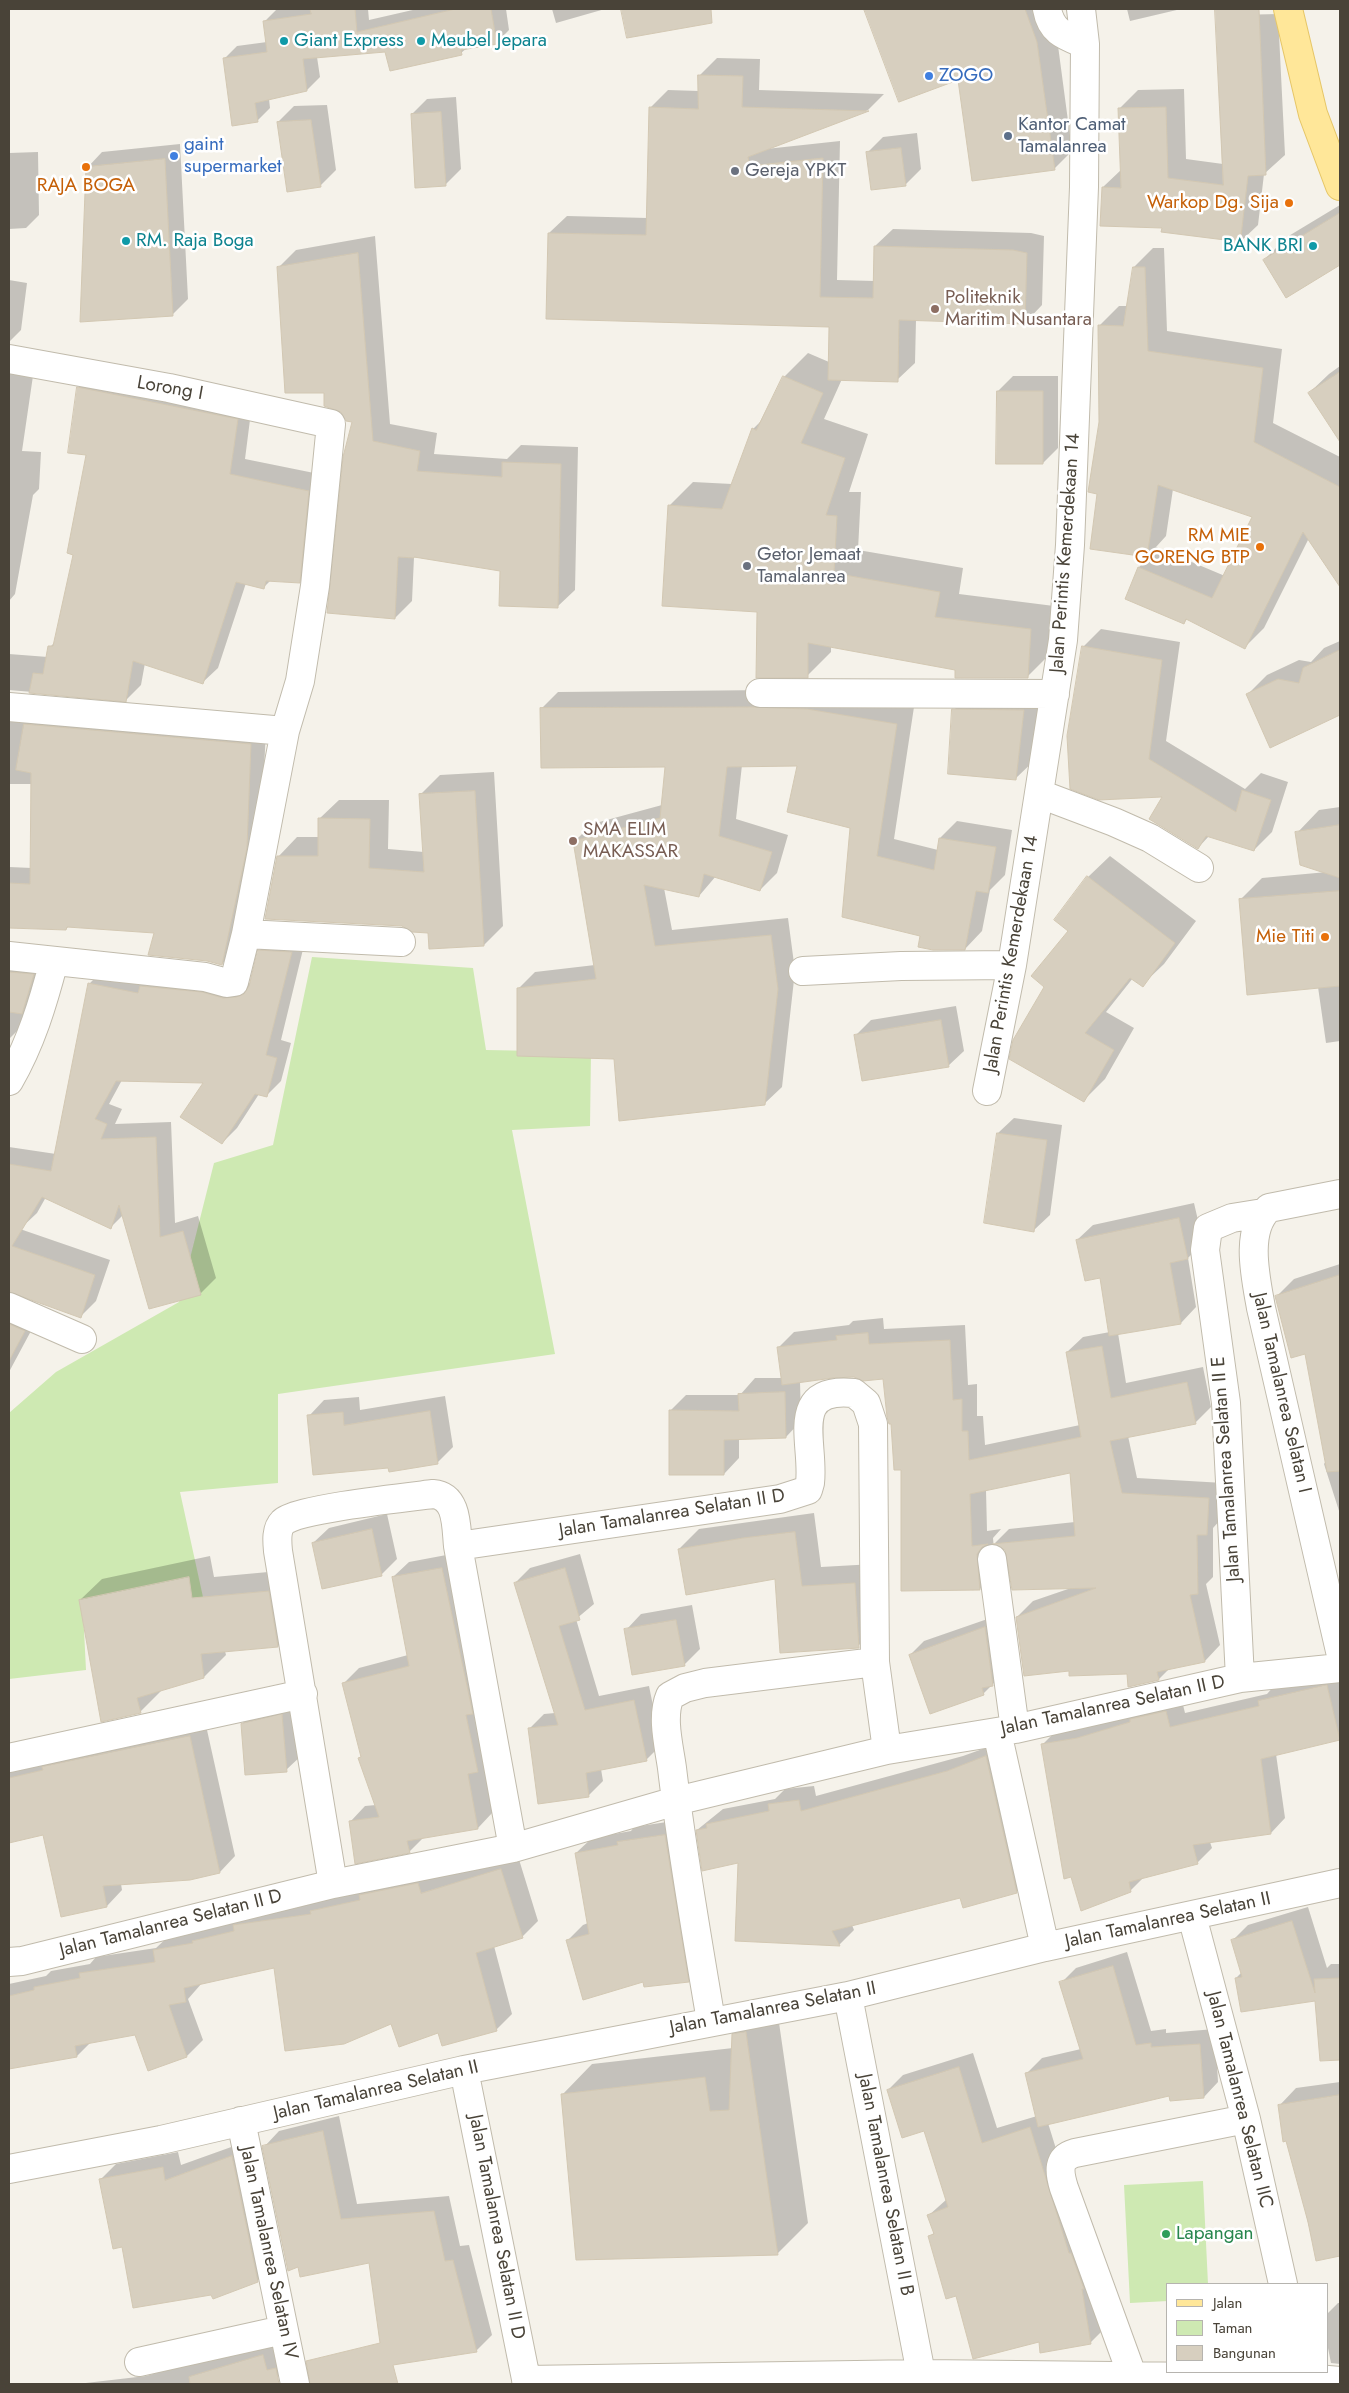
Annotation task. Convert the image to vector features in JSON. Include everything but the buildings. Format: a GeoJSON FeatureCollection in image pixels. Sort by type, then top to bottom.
{"type":"FeatureCollection","features":[{"type":"Feature","properties":{"kind":"main road"},"geometry":{"type":"LineString","coordinates":[[1288,9],[1313,114],[1340,186]]}},
{"type":"Feature","properties":{"kind":"street"},"geometry":{"type":"LineString","coordinates":[[1047,9],[1050,20],[1058,33],[1085,44]]}},
{"type":"Feature","properties":{"kind":"street","name":"Jalan Perintis Kemerdekaan 14"},"geometry":{"type":"LineString","coordinates":[[987,1091],[1012,965],[1063,640],[1070,545],[1084,187],[1085,44],[1081,9]]}},
{"type":"Feature","properties":{"kind":"street","name":"Lorong I"},"geometry":{"type":"LineString","coordinates":[[9,359],[169,388],[331,424],[315,586],[300,681],[285,731]]}},
{"type":"Feature","properties":{"kind":"street"},"geometry":{"type":"LineString","coordinates":[[760,693],[1055,694]]}},
{"type":"Feature","properties":{"kind":"street"},"geometry":{"type":"LineString","coordinates":[[9,707],[285,731],[246,934],[235,980],[231,984],[188,975],[9,956]]}},
{"type":"Feature","properties":{"kind":"street"},"geometry":{"type":"LineString","coordinates":[[1040,794],[1150,838],[1199,868]]}},
{"type":"Feature","properties":{"kind":"street"},"geometry":{"type":"LineString","coordinates":[[246,934],[401,942]]}},
{"type":"Feature","properties":{"kind":"street"},"geometry":{"type":"LineString","coordinates":[[9,1081],[20,1062],[34,1030],[54,961]]}},
{"type":"Feature","properties":{"kind":"street"},"geometry":{"type":"LineString","coordinates":[[802,971],[909,966],[1012,965]]}},
{"type":"Feature","properties":{"kind":"street"},"geometry":{"type":"LineString","coordinates":[[1263,1213],[1278,1205],[1340,1194]]}},
{"type":"Feature","properties":{"kind":"street","name":"Jalan Tamalanrea Selatan I"},"geometry":{"type":"LineString","coordinates":[[1263,1213],[1256,1227],[1257,1284],[1340,1652]]}},
{"type":"Feature","properties":{"kind":"street","name":"Jalan Tamalanrea Selatan II E"},"geometry":{"type":"LineString","coordinates":[[1240,1678],[1226,1403],[1204,1250],[1208,1228],[1232,1218],[1263,1213]]}},
{"type":"Feature","properties":{"kind":"street"},"geometry":{"type":"LineString","coordinates":[[9,1307],[82,1339]]}},
{"type":"Feature","properties":{"kind":"street","name":"Jalan Tamalanrea Selatan II D"},"geometry":{"type":"LineString","coordinates":[[458,1546],[798,1494],[808,1490],[810,1483],[808,1433],[810,1410],[825,1395],[854,1393],[866,1403],[873,1424],[875,1662],[887,1750]]}},
{"type":"Feature","properties":{"kind":"street"},"geometry":{"type":"LineString","coordinates":[[333,1884],[278,1551],[279,1528],[283,1522],[289,1517],[313,1512],[439,1494],[445,1498],[454,1512],[458,1546],[513,1848]]}},
{"type":"Feature","properties":{"kind":"street"},"geometry":{"type":"LineString","coordinates":[[992,1559],[1006,1730],[1045,1947]]}},
{"type":"Feature","properties":{"kind":"street"},"geometry":{"type":"LineString","coordinates":[[711,2021],[676,1801],[666,1707],[670,1696],[676,1692],[705,1683],[875,1662]]}},
{"type":"Feature","properties":{"kind":"street","name":"Jalan Tamalanrea Selatan II D"},"geometry":{"type":"LineString","coordinates":[[9,1962],[22,1961],[333,1884],[513,1848],[676,1801],[887,1750],[1006,1730],[1240,1678],[1340,1668]]}},
{"type":"Feature","properties":{"kind":"street"},"geometry":{"type":"LineString","coordinates":[[9,1758],[303,1694]]}},
{"type":"Feature","properties":{"kind":"street","name":"Jalan Tamalanrea Selatan II"},"geometry":{"type":"LineString","coordinates":[[9,2169],[204,2130],[464,2070],[848,1996],[1045,1947],[1340,1884]]}},
{"type":"Feature","properties":{"kind":"street","name":"Jalan Tamalanrea Selatan IIC"},"geometry":{"type":"LineString","coordinates":[[1192,1916],[1246,2119],[1283,2283]]}},
{"type":"Feature","properties":{"kind":"street","name":"Jalan Tamalanrea Selatan II B"},"geometry":{"type":"LineString","coordinates":[[848,1996],[923,2379]]}},
{"type":"Feature","properties":{"kind":"street","name":"Jalan Tamalanrea Selatan II D"},"geometry":{"type":"LineString","coordinates":[[464,2070],[526,2382]]}},
{"type":"Feature","properties":{"kind":"street"},"geometry":{"type":"LineString","coordinates":[[1132,2375],[1059,2173],[1061,2163],[1067,2155],[1075,2153],[1246,2119]]}},
{"type":"Feature","properties":{"kind":"street","name":"Jalan Tamalanrea Selatan IV"},"geometry":{"type":"LineString","coordinates":[[241,2121],[295,2384]]}},
{"type":"Feature","properties":{"kind":"street"},"geometry":{"type":"LineString","coordinates":[[139,2362],[283,2330]]}},
{"type":"Feature","properties":{"kind":"street"},"geometry":{"type":"LineString","coordinates":[[526,2382],[923,2379],[1132,2375],[1303,2375],[1340,2381]]}},
{"type":"Feature","properties":{"kind":"green space"},"geometry":{"type":"Polygon","coordinates":[[[312,957],[473,968],[486,1050],[591,1052],[590,1126],[512,1130],[555,1354],[278,1394],[278,1483],[180,1492],[203,1597],[83,1610],[86,1670],[9,1679],[9,1413],[56,1372],[179,1302],[214,1163],[273,1145],[312,957]]]}},
{"type":"Feature","properties":{"kind":"green space","name":"Lapangan"},"geometry":{"type":"Polygon","coordinates":[[[1203,2181],[1208,2283],[1166,2283],[1166,2301],[1130,2303],[1124,2185],[1203,2181]]]}},
{"type":"Feature","properties":{"kind":"place","name":"Giant Express"},"geometry":{"type":"Point","coordinates":[284,41]}},
{"type":"Feature","properties":{"kind":"place","name":"Meubel Jepara"},"geometry":{"type":"Point","coordinates":[421,41]}},
{"type":"Feature","properties":{"kind":"place","name":"ZOGO"},"geometry":{"type":"Point","coordinates":[929,76]}},
{"type":"Feature","properties":{"kind":"place","name":"Kantor Camat Tamalanrea"},"geometry":{"type":"Point","coordinates":[1008,136]}},
{"type":"Feature","properties":{"kind":"place","name":"gaint supermarket"},"geometry":{"type":"Point","coordinates":[174,156]}},
{"type":"Feature","properties":{"kind":"place","name":"RAJA BOGA"},"geometry":{"type":"Point","coordinates":[86,167]}},
{"type":"Feature","properties":{"kind":"place","name":"Gereja YPKT"},"geometry":{"type":"Point","coordinates":[735,171]}},
{"type":"Feature","properties":{"kind":"place","name":"Warkop Dg. Sija"},"geometry":{"type":"Point","coordinates":[1289,203]}},
{"type":"Feature","properties":{"kind":"place","name":"RM. Raja Boga"},"geometry":{"type":"Point","coordinates":[126,241]}},
{"type":"Feature","properties":{"kind":"place","name":"BANK BRI"},"geometry":{"type":"Point","coordinates":[1313,246]}},
{"type":"Feature","properties":{"kind":"place","name":"Politeknik Maritim Nusantara"},"geometry":{"type":"Point","coordinates":[935,309]}},
{"type":"Feature","properties":{"kind":"place","name":"RM MIE GORENG BTP"},"geometry":{"type":"Point","coordinates":[1260,547]}},
{"type":"Feature","properties":{"kind":"place","name":"Getor Jemaat Tamalanrea"},"geometry":{"type":"Point","coordinates":[747,566]}},
{"type":"Feature","properties":{"kind":"place","name":"SMA ELIM MAKASSAR"},"geometry":{"type":"Point","coordinates":[573,841]}},
{"type":"Feature","properties":{"kind":"place","name":"Mie Titi"},"geometry":{"type":"Point","coordinates":[1325,937]}},
{"type":"Feature","properties":{"kind":"place","name":"Lapangan"},"geometry":{"type":"Point","coordinates":[1166,2234]}}]}
